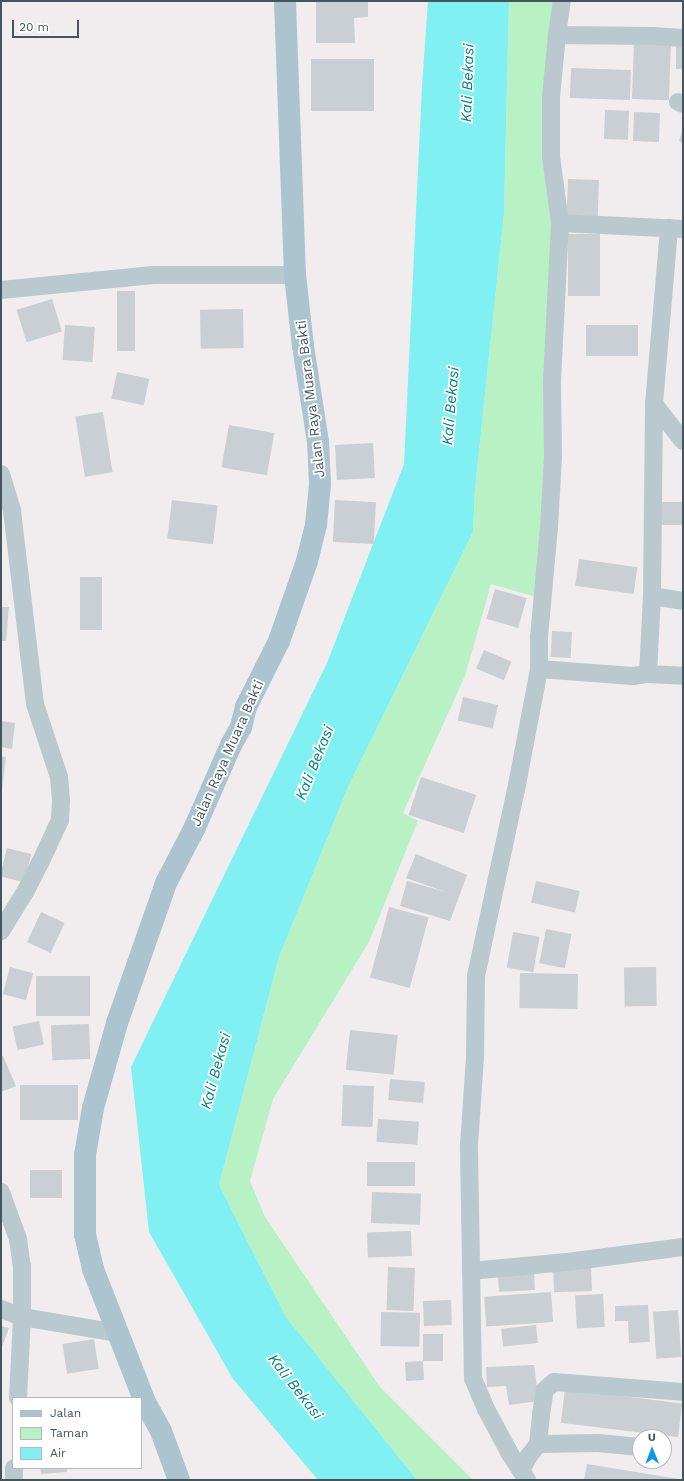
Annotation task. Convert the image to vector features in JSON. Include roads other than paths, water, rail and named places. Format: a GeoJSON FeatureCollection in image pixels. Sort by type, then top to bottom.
{"type":"FeatureCollection","features":[{"type":"Feature","properties":{"kind":"main road","name":"Jalan Raya Muara Bakti"},"geometry":{"type":"LineString","coordinates":[[179,1480],[161,1431],[144,1402],[119,1333],[93,1269],[85,1235],[84,1155],[93,1108],[116,1023],[166,883],[195,826],[231,744],[241,727],[246,707],[279,641],[307,561],[316,525],[320,484],[318,442],[303,346],[296,275],[284,1]]}},
{"type":"Feature","properties":{"kind":"street"},"geometry":{"type":"LineString","coordinates":[[524,1476],[486,1409],[473,1379],[469,1145],[475,1058],[476,976],[516,790],[539,669],[539,637],[549,528],[552,456],[552,381],[560,223],[551,156],[551,98],[562,1]]}},
{"type":"Feature","properties":{"kind":"street"},"geometry":{"type":"LineString","coordinates":[[557,35],[683,38]]}},
{"type":"Feature","properties":{"kind":"street"},"geometry":{"type":"LineString","coordinates":[[560,223],[676,229],[654,404],[652,596],[648,674]]}},
{"type":"Feature","properties":{"kind":"street"},"geometry":{"type":"LineString","coordinates":[[1,290],[153,275],[296,275]]}},
{"type":"Feature","properties":{"kind":"street"},"geometry":{"type":"LineString","coordinates":[[654,404],[683,441]]}},
{"type":"Feature","properties":{"kind":"street"},"geometry":{"type":"LineString","coordinates":[[1,474],[12,511],[35,704],[59,777],[61,801],[60,820],[40,864],[1,931]]}},
{"type":"Feature","properties":{"kind":"street"},"geometry":{"type":"LineString","coordinates":[[652,596],[683,601]]}},
{"type":"Feature","properties":{"kind":"street"},"geometry":{"type":"LineString","coordinates":[[539,669],[633,676],[648,674],[683,676]]}},
{"type":"Feature","properties":{"kind":"street"},"geometry":{"type":"LineString","coordinates":[[1,1192],[18,1239],[22,1266],[34,1319],[18,1397]]}},
{"type":"Feature","properties":{"kind":"street"},"geometry":{"type":"LineString","coordinates":[[471,1271],[567,1262],[683,1246]]}},
{"type":"Feature","properties":{"kind":"street"},"geometry":{"type":"LineString","coordinates":[[1,1309],[34,1319],[119,1333]]}},
{"type":"Feature","properties":{"kind":"street"},"geometry":{"type":"LineString","coordinates":[[524,1476],[528,1457],[538,1444],[540,1414],[545,1390],[554,1382],[683,1392]]}},
{"type":"Feature","properties":{"kind":"street"},"geometry":{"type":"LineString","coordinates":[[538,1444],[598,1443],[632,1446]]}},
{"type":"Feature","properties":{"kind":"street"},"geometry":{"type":"LineString","coordinates":[[14,1469],[14,1480]]}},
{"type":"Feature","properties":{"kind":"water","name":"Kali Bekasi"},"geometry":{"type":"Polygon","coordinates":[[[428,1],[509,1],[504,214],[475,489],[473,532],[348,787],[279,957],[219,1185],[286,1317],[417,1480],[318,1480],[233,1379],[149,1232],[131,1067],[327,663],[404,464],[422,86],[428,1]]]}}]}
